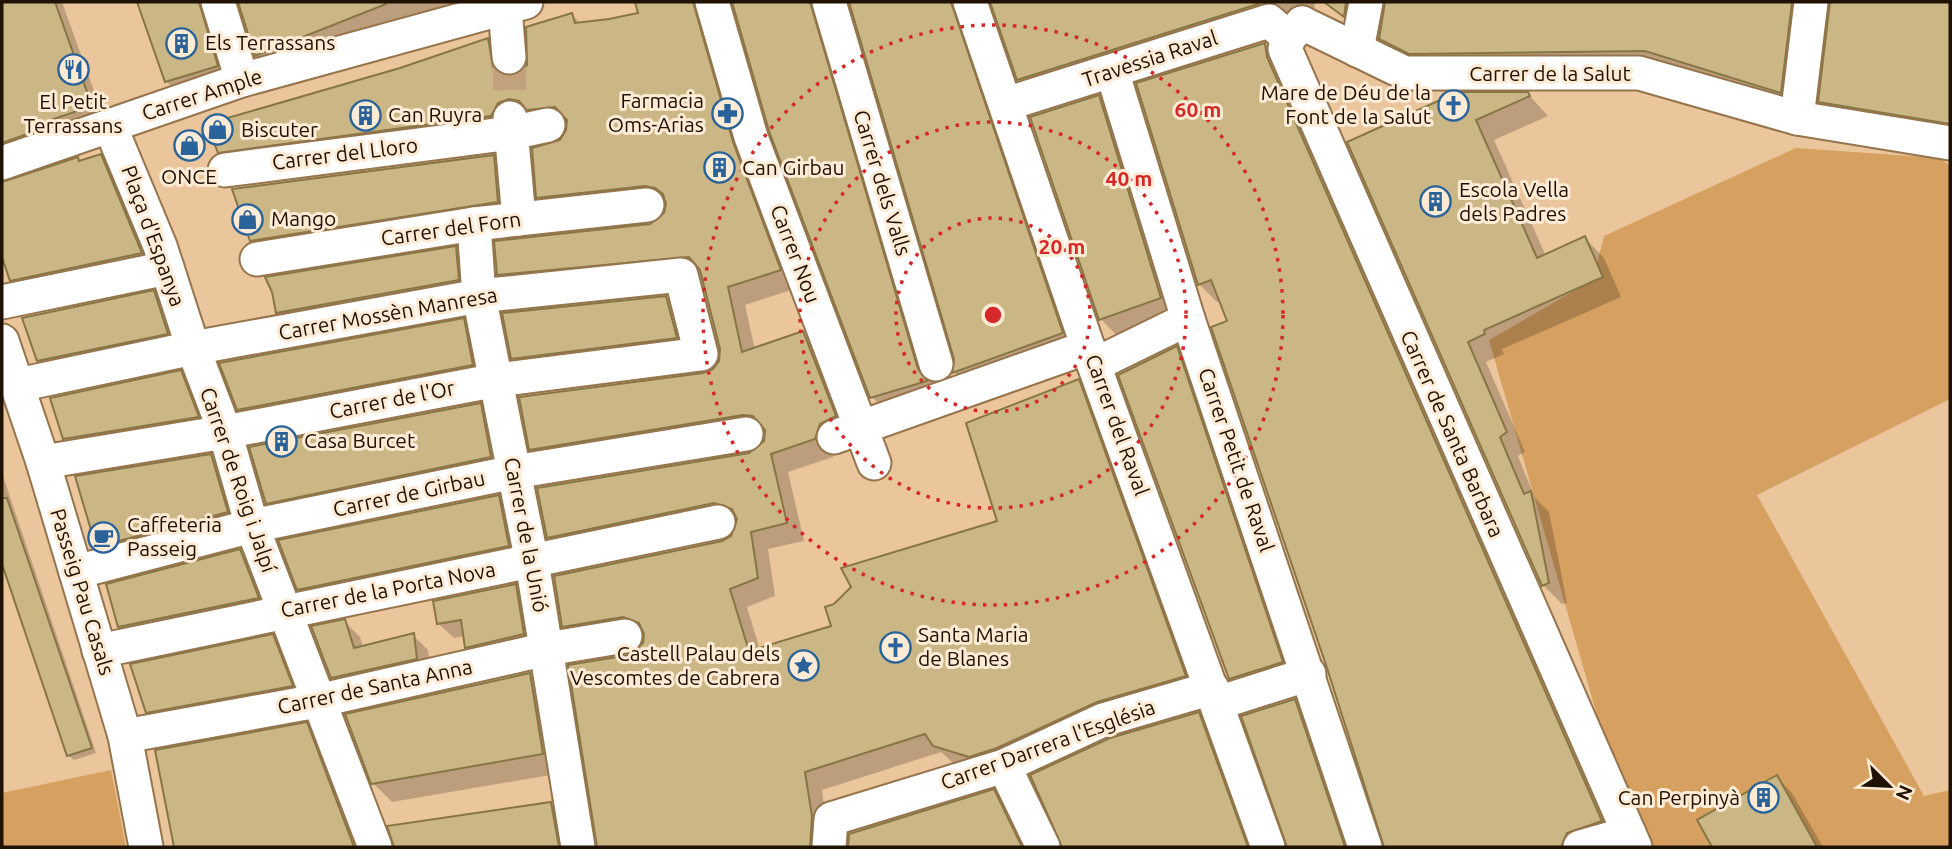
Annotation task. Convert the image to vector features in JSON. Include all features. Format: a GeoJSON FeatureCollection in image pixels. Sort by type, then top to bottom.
{"type":"FeatureCollection","features":[{"type":"Feature","properties":{"kind":"street"},"geometry":{"type":"LineString","coordinates":[[218,2],[242,80]]}},
{"type":"Feature","properties":{"kind":"street","name":"Carrer Nou"},"geometry":{"type":"LineString","coordinates":[[712,2],[751,137],[848,432],[874,463]]}},
{"type":"Feature","properties":{"kind":"street","name":"Carrer dels Valls"},"geometry":{"type":"LineString","coordinates":[[829,2],[936,364]]}},
{"type":"Feature","properties":{"kind":"street","name":"Carrer del Raval"},"geometry":{"type":"LineString","coordinates":[[970,2],[1091,356],[1268,847]]}},
{"type":"Feature","properties":{"kind":"street"},"geometry":{"type":"LineString","coordinates":[[1357,50],[1366,2]]}},
{"type":"Feature","properties":{"kind":"street"},"geometry":{"type":"LineString","coordinates":[[1797,118],[1811,2]]}},
{"type":"Feature","properties":{"kind":"street"},"geometry":{"type":"LineString","coordinates":[[509,57],[518,4]]}},
{"type":"Feature","properties":{"kind":"street","name":"Carrer Ample"},"geometry":{"type":"LineString","coordinates":[[2,163],[242,80],[518,4]]}},
{"type":"Feature","properties":{"kind":"street","name":"Travessia Raval"},"geometry":{"type":"LineString","coordinates":[[1006,104],[1269,21],[1296,21]]}},
{"type":"Feature","properties":{"kind":"street","name":"Carrer de la Salut"},"geometry":{"type":"LineString","coordinates":[[1296,21],[1405,73],[1639,73],[1797,118],[1950,143]]}},
{"type":"Feature","properties":{"kind":"street","name":"Carrer de Santa Barbara"},"geometry":{"type":"LineString","coordinates":[[1296,21],[1285,49],[1290,62],[1632,840]]}},
{"type":"Feature","properties":{"kind":"street","name":"Carrer Petit de Raval"},"geometry":{"type":"LineString","coordinates":[[1112,71],[1188,319],[1365,847]]}},
{"type":"Feature","properties":{"kind":"street"},"geometry":{"type":"LineString","coordinates":[[510,125],[519,219]]}},
{"type":"Feature","properties":{"kind":"street","name":"Carrer del Lloro"},"geometry":{"type":"LineString","coordinates":[[225,170],[510,125],[548,125]]}},
{"type":"Feature","properties":{"kind":"street","name":"Plaça d'Espanya"},"geometry":{"type":"LineString","coordinates":[[110,126],[167,268],[192,348]]}},
{"type":"Feature","properties":{"kind":"street","name":"Carrer del Forn"},"geometry":{"type":"LineString","coordinates":[[257,259],[474,224],[647,205]]}},
{"type":"Feature","properties":{"kind":"street","name":"Carrer de la Unió"},"geometry":{"type":"LineString","coordinates":[[474,224],[479,296],[532,562],[578,847]]}},
{"type":"Feature","properties":{"kind":"street"},"geometry":{"type":"LineString","coordinates":[[2,302],[167,268]]}},
{"type":"Feature","properties":{"kind":"street","name":"Carrer Mossèn Manresa"},"geometry":{"type":"LineString","coordinates":[[18,385],[192,348],[479,296],[681,275],[701,354]]}},
{"type":"Feature","properties":{"kind":"street"},"geometry":{"type":"LineString","coordinates":[[848,432],[1091,356],[1188,319]]}},
{"type":"Feature","properties":{"kind":"street","name":"Passeig Pau Casals"},"geometry":{"type":"LineString","coordinates":[[2,341],[43,463],[125,736],[146,847]]}},
{"type":"Feature","properties":{"kind":"street","name":"Carrer de Roig i Jalpí"},"geometry":{"type":"LineString","coordinates":[[192,348],[225,432],[252,526],[375,847]]}},
{"type":"Feature","properties":{"kind":"street","name":"Carrer de l'Or"},"geometry":{"type":"LineString","coordinates":[[43,463],[225,432],[496,380],[701,354]]}},
{"type":"Feature","properties":{"kind":"street","name":"Carrer de Girbau"},"geometry":{"type":"LineString","coordinates":[[76,572],[252,526],[514,472],[746,434]]}},
{"type":"Feature","properties":{"kind":"street","name":"Carrer de la Porta Nova"},"geometry":{"type":"LineString","coordinates":[[99,651],[283,610],[532,562],[718,522]]}},
{"type":"Feature","properties":{"kind":"street","name":"Carrer de Santa Anna"},"geometry":{"type":"LineString","coordinates":[[125,736],[317,701],[547,649],[625,636]]}},
{"type":"Feature","properties":{"kind":"street","name":"Carrer Darrera l'Església"},"geometry":{"type":"LineString","coordinates":[[829,847],[831,819],[1004,766],[1103,720],[1309,674]]}},
{"type":"Feature","properties":{"kind":"street"},"geometry":{"type":"LineString","coordinates":[[1004,766],[1044,847]]}},
{"type":"Feature","properties":{"kind":"street"},"geometry":{"type":"LineString","coordinates":[[1580,847],[1632,840]]}},
{"type":"Feature","properties":{"kind":"shaded area"},"geometry":{"type":"Polygon","coordinates":[[[1796,148],[1940,158],[1950,166],[1950,399],[1757,495],[1924,796],[1950,790],[1950,847],[1635,847],[1489,340],[1593,280],[1604,236],[1796,148]]]}},
{"type":"Feature","properties":{"kind":"shaded area"},"geometry":{"type":"Polygon","coordinates":[[[111,770],[126,847],[2,847],[2,793],[111,770]]]}},
{"type":"Feature","properties":{"kind":"building"},"geometry":{"type":"Polygon","coordinates":[[[2,2],[55,2],[92,106],[39,124],[47,127],[2,143],[2,2]]]}},
{"type":"Feature","properties":{"kind":"building","name":"Els Terrassans"},"geometry":{"type":"Polygon","coordinates":[[[137,2],[199,2],[218,66],[165,82],[137,2]]]}},
{"type":"Feature","properties":{"kind":"building"},"geometry":{"type":"Polygon","coordinates":[[[238,2],[386,2],[386,4],[255,56],[238,2]]]}},
{"type":"Feature","properties":{"kind":"building"},"geometry":{"type":"Polygon","coordinates":[[[635,2],[693,2],[733,142],[781,270],[728,287],[742,352],[803,331],[836,416],[820,424],[815,439],[771,454],[787,523],[751,532],[758,578],[730,589],[749,651],[831,626],[825,607],[834,604],[851,587],[841,568],[997,521],[966,423],[1079,379],[1186,676],[1097,702],[997,748],[969,757],[933,746],[925,734],[805,772],[812,816],[810,847],[597,847],[568,665],[629,655],[643,643],[644,634],[639,623],[623,617],[562,627],[554,576],[722,541],[731,536],[737,519],[732,509],[714,503],[547,538],[537,488],[749,453],[764,441],[765,430],[753,416],[743,415],[529,450],[519,397],[703,373],[713,369],[719,361],[720,349],[700,270],[689,257],[497,275],[494,241],[650,224],[664,213],[666,204],[663,194],[655,188],[645,186],[536,198],[532,148],[560,140],[566,130],[567,120],[555,107],[527,110],[519,101],[509,99],[498,103],[491,116],[218,153],[207,124],[400,68],[488,38],[493,67],[500,74],[511,76],[527,65],[526,27],[572,13],[575,23],[638,13],[635,2]]]}},
{"type":"Feature","properties":{"kind":"building"},"geometry":{"type":"Polygon","coordinates":[[[732,2],[810,2],[918,369],[927,381],[870,398],[769,131],[732,2]]]}},
{"type":"Feature","properties":{"kind":"building"},"geometry":{"type":"Polygon","coordinates":[[[849,2],[951,2],[1063,333],[952,373],[954,359],[849,2]]]}},
{"type":"Feature","properties":{"kind":"building"},"geometry":{"type":"Polygon","coordinates":[[[990,2],[1257,2],[1258,4],[1017,80],[990,2]]]}},
{"type":"Feature","properties":{"kind":"building"},"geometry":{"type":"Polygon","coordinates":[[[1324,2],[1346,2],[1344,17],[1324,2]]]}},
{"type":"Feature","properties":{"kind":"building"},"geometry":{"type":"Polygon","coordinates":[[[1385,2],[1792,2],[1781,93],[1645,51],[1409,54],[1379,39],[1385,2]]]}},
{"type":"Feature","properties":{"kind":"building"},"geometry":{"type":"Polygon","coordinates":[[[1830,2],[1950,2],[1950,124],[1818,102],[1830,2]]]}},
{"type":"Feature","properties":{"kind":"building"},"geometry":{"type":"Polygon","coordinates":[[[1265,43],[1267,57],[1602,821],[1567,833],[1561,847],[1384,847],[1327,668],[1211,327],[1227,321],[1211,280],[1198,285],[1136,83],[1265,43]]]}},
{"type":"Feature","properties":{"kind":"building","name":"Escola Vella dels Padres"},"geometry":{"type":"Polygon","coordinates":[[[1458,92],[1528,92],[1530,96],[1476,120],[1537,258],[1585,236],[1603,277],[1484,330],[1485,334],[1468,342],[1507,432],[1500,437],[1524,494],[1531,491],[1549,583],[1542,586],[1347,142],[1458,92]]]}},
{"type":"Feature","properties":{"kind":"building"},"geometry":{"type":"Polygon","coordinates":[[[1099,95],[1161,298],[1099,320],[1030,117],[1099,95]]]}},
{"type":"Feature","properties":{"kind":"building"},"geometry":{"type":"Polygon","coordinates":[[[101,154],[142,253],[10,281],[2,257],[2,182],[78,157],[79,161],[101,154]]]}},
{"type":"Feature","properties":{"kind":"building"},"geometry":{"type":"Polygon","coordinates":[[[494,155],[498,202],[250,241],[232,189],[494,155]]]}},
{"type":"Feature","properties":{"kind":"building"},"geometry":{"type":"Polygon","coordinates":[[[456,246],[459,280],[276,313],[272,292],[265,277],[456,246]]]}},
{"type":"Feature","properties":{"kind":"building"},"geometry":{"type":"Polygon","coordinates":[[[154,290],[168,334],[37,361],[22,318],[154,290]]]}},
{"type":"Feature","properties":{"kind":"building"},"geometry":{"type":"Polygon","coordinates":[[[666,296],[677,338],[511,359],[502,313],[666,296]]]}},
{"type":"Feature","properties":{"kind":"building"},"geometry":{"type":"Polygon","coordinates":[[[464,318],[473,365],[237,410],[219,363],[464,318]]]}},
{"type":"Feature","properties":{"kind":"building"},"geometry":{"type":"Polygon","coordinates":[[[1177,346],[1283,662],[1229,679],[1118,375],[1177,346]]]}},
{"type":"Feature","properties":{"kind":"building"},"geometry":{"type":"Polygon","coordinates":[[[181,370],[199,417],[63,439],[50,398],[181,370]]]}},
{"type":"Feature","properties":{"kind":"building"},"geometry":{"type":"Polygon","coordinates":[[[481,403],[491,457],[266,504],[249,447],[481,403]]]}},
{"type":"Feature","properties":{"kind":"building"},"geometry":{"type":"Polygon","coordinates":[[[211,454],[228,512],[96,547],[75,476],[211,454]]]}},
{"type":"Feature","properties":{"kind":"building"},"geometry":{"type":"Polygon","coordinates":[[[499,495],[509,546],[297,590],[278,540],[499,495]]]}},
{"type":"Feature","properties":{"kind":"building"},"geometry":{"type":"Polygon","coordinates":[[[2,498],[7,498],[92,748],[67,756],[2,564],[2,498]]]}},
{"type":"Feature","properties":{"kind":"building"},"geometry":{"type":"Polygon","coordinates":[[[240,549],[259,598],[118,627],[106,584],[240,549]]]}},
{"type":"Feature","properties":{"kind":"building"},"geometry":{"type":"Polygon","coordinates":[[[516,584],[524,634],[465,648],[461,620],[437,624],[433,601],[516,584]]]}},
{"type":"Feature","properties":{"kind":"building"},"geometry":{"type":"Polygon","coordinates":[[[345,619],[354,648],[414,633],[417,659],[331,678],[311,626],[345,619]]]}},
{"type":"Feature","properties":{"kind":"building"},"geometry":{"type":"Polygon","coordinates":[[[273,634],[293,686],[146,713],[130,664],[273,634]]]}},
{"type":"Feature","properties":{"kind":"building"},"geometry":{"type":"Polygon","coordinates":[[[530,673],[543,754],[371,784],[345,714],[530,673]]]}},
{"type":"Feature","properties":{"kind":"building"},"geometry":{"type":"Polygon","coordinates":[[[1295,699],[1345,847],[1287,847],[1241,716],[1295,699]]]}},
{"type":"Feature","properties":{"kind":"building"},"geometry":{"type":"Polygon","coordinates":[[[1199,712],[1248,847],[1062,847],[1030,775],[1110,738],[1199,712]]]}},
{"type":"Feature","properties":{"kind":"building"},"geometry":{"type":"Polygon","coordinates":[[[307,722],[354,847],[174,847],[155,750],[307,722]]]}},
{"type":"Feature","properties":{"kind":"building","name":"Can Perpinyà"},"geometry":{"type":"Polygon","coordinates":[[[1777,775],[1817,847],[1712,847],[1697,820],[1777,775]]]}},
{"type":"Feature","properties":{"kind":"building"},"geometry":{"type":"Polygon","coordinates":[[[994,789],[1022,847],[848,847],[849,834],[994,789]]]}},
{"type":"Feature","properties":{"kind":"building"},"geometry":{"type":"Polygon","coordinates":[[[551,802],[559,847],[394,847],[387,826],[551,802]]]}},
{"type":"Feature","properties":{"kind":"tunnel"},"geometry":{"type":"LineString","coordinates":[[509,57],[510,118]]}},
{"type":"Feature","properties":{"kind":"place","name":"Els Terrassans"},"geometry":{"type":"Point","coordinates":[182,43]}},
{"type":"Feature","properties":{"kind":"place","name":"El Petit Terrassans"},"geometry":{"type":"Point","coordinates":[73,70]}},
{"type":"Feature","properties":{"kind":"place","name":"Mare de Déu de la Font de la Salut"},"geometry":{"type":"Point","coordinates":[1454,105]}},
{"type":"Feature","properties":{"kind":"place","name":"Farmacia Oms-Arias"},"geometry":{"type":"Point","coordinates":[727,113]}},
{"type":"Feature","properties":{"kind":"place","name":"Can Ruyra"},"geometry":{"type":"Point","coordinates":[365,115]}},
{"type":"Feature","properties":{"kind":"place","name":"Biscuter"},"geometry":{"type":"Point","coordinates":[218,130]}},
{"type":"Feature","properties":{"kind":"place","name":"ONCE"},"geometry":{"type":"Point","coordinates":[189,145]}},
{"type":"Feature","properties":{"kind":"place","name":"Can Girbau"},"geometry":{"type":"Point","coordinates":[719,168]}},
{"type":"Feature","properties":{"kind":"place","name":"Escola Vella dels Padres"},"geometry":{"type":"Point","coordinates":[1436,202]}},
{"type":"Feature","properties":{"kind":"place","name":"Mango"},"geometry":{"type":"Point","coordinates":[248,219]}},
{"type":"Feature","properties":{"kind":"place","name":"Casa Burcet"},"geometry":{"type":"Point","coordinates":[281,441]}},
{"type":"Feature","properties":{"kind":"place","name":"Caffeteria Passeig"},"geometry":{"type":"Point","coordinates":[104,537]}},
{"type":"Feature","properties":{"kind":"place","name":"Santa Maria de Blanes"},"geometry":{"type":"Point","coordinates":[895,647]}},
{"type":"Feature","properties":{"kind":"place","name":"Castell Palau dels Vescomtes de Cabrera"},"geometry":{"type":"Point","coordinates":[803,666]}},
{"type":"Feature","properties":{"kind":"place","name":"Can Perpinyà"},"geometry":{"type":"Point","coordinates":[1763,798]}}]}
